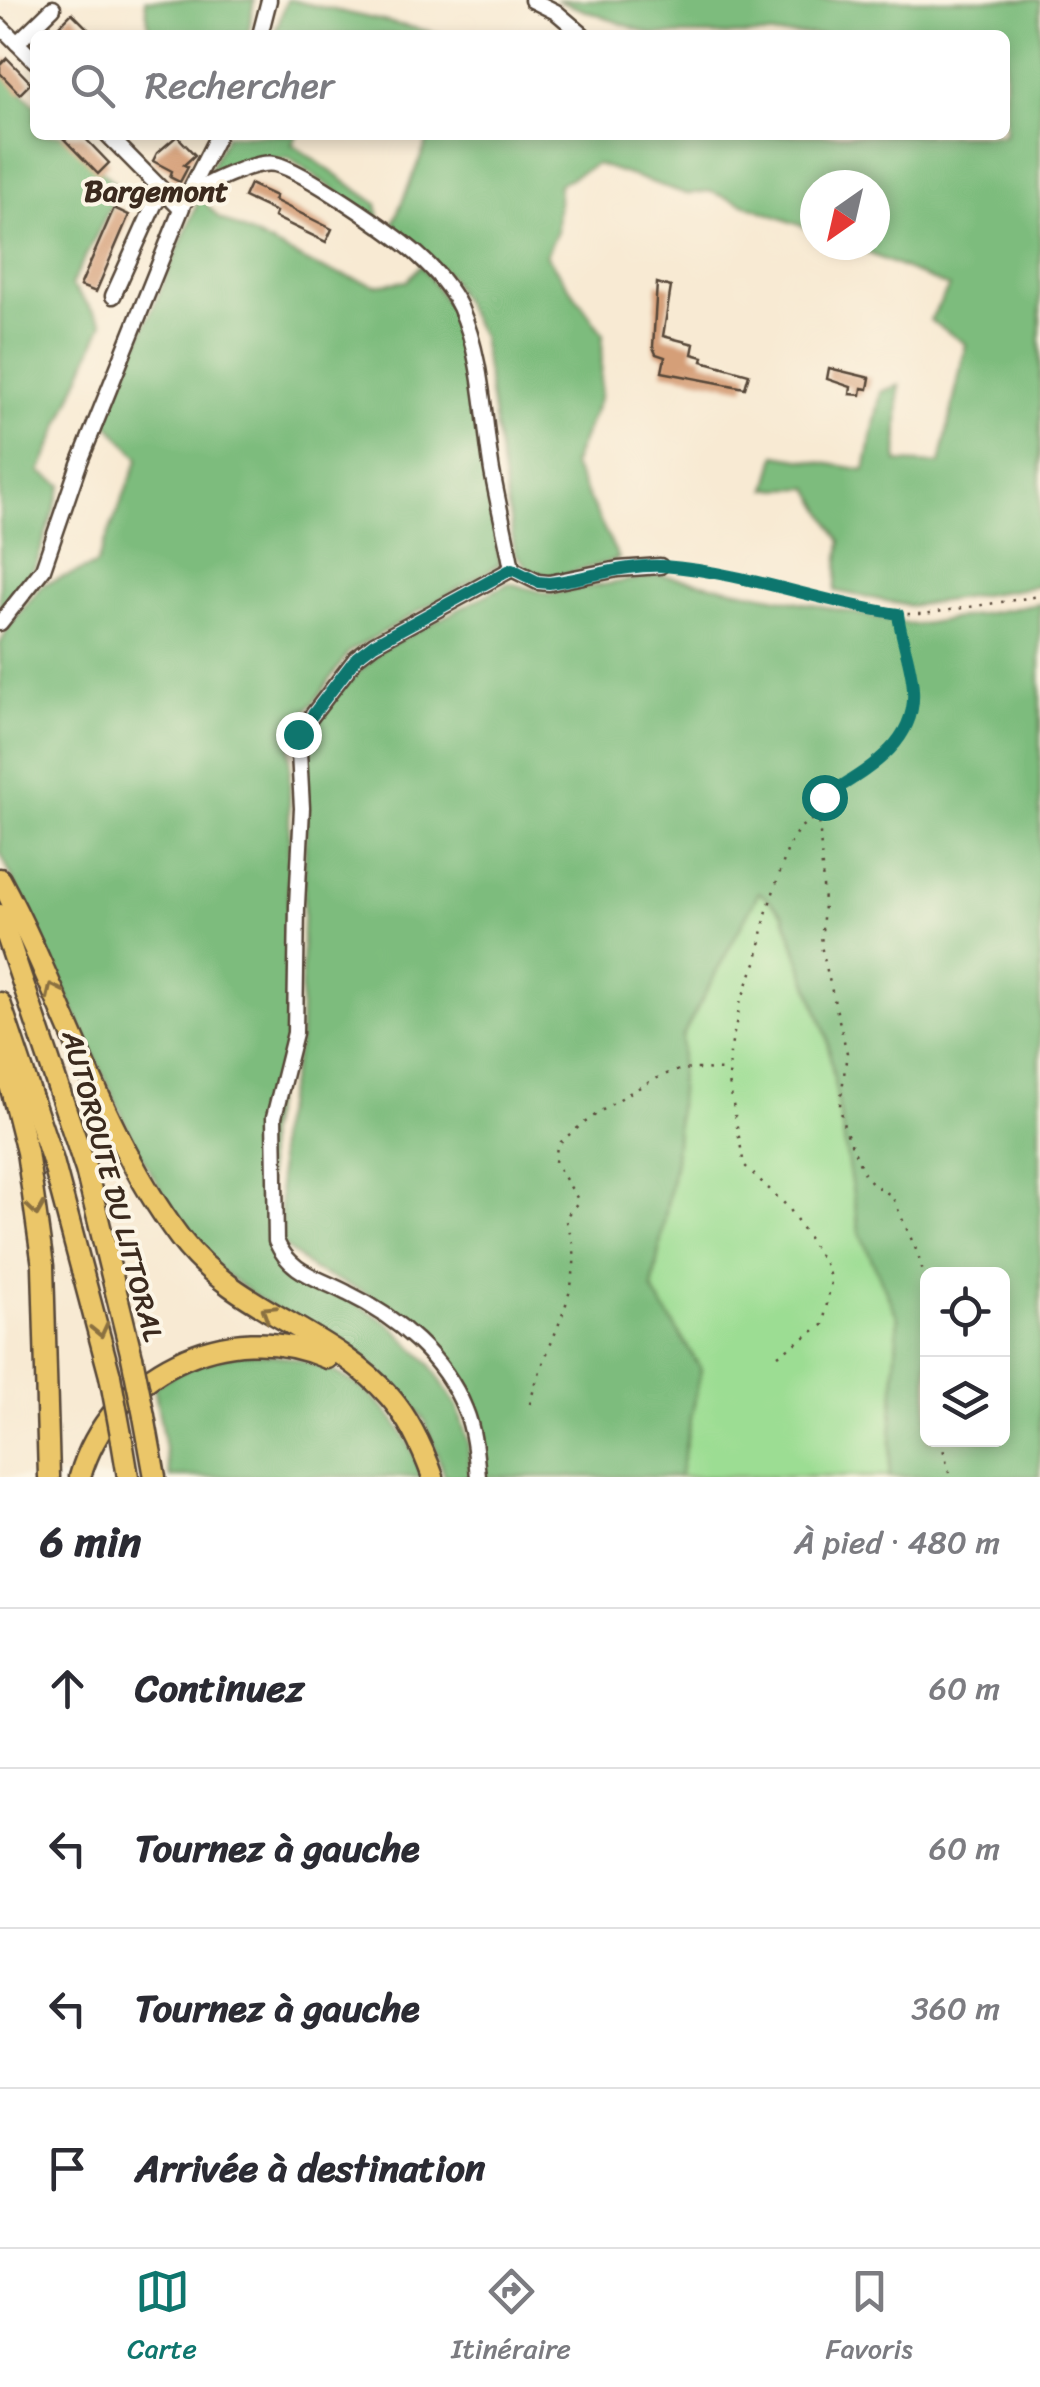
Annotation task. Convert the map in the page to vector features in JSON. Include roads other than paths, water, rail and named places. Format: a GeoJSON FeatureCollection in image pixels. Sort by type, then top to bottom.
{"type":"FeatureCollection","features":[{"type":"Feature","properties":{"kind":"highway"},"geometry":{"type":"LineString","coordinates":[[0,880],[135,1166],[182,1241],[228,1285],[358,1367],[390,1397],[418,1442],[433,1477]]}},
{"type":"Feature","properties":{"kind":"highway","name":"AUTOROUTE DU LITTORAL"},"geometry":{"type":"LineString","coordinates":[[0,915],[81,1152],[132,1358],[155,1477]]}},
{"type":"Feature","properties":{"kind":"highway","name":"AUTOROUTE DU LITTORAL"},"geometry":{"type":"LineString","coordinates":[[0,1003],[78,1246],[110,1376],[128,1477]]}},
{"type":"Feature","properties":{"kind":"highway"},"geometry":{"type":"LineString","coordinates":[[0,1045],[26,1152],[43,1266],[49,1477]]}},
{"type":"Feature","properties":{"kind":"highway"},"geometry":{"type":"LineString","coordinates":[[80,1477],[109,1417],[150,1376],[185,1358],[230,1346],[253,1344],[304,1350],[348,1368],[393,1405],[418,1442]]}},
{"type":"Feature","properties":{"kind":"street"},"geometry":{"type":"LineString","coordinates":[[261,30],[268,0]]}},
{"type":"Feature","properties":{"kind":"street"},"geometry":{"type":"LineString","coordinates":[[532,0],[556,12],[576,30]]}},
{"type":"Feature","properties":{"kind":"street"},"geometry":{"type":"LineString","coordinates":[[16,42],[53,8]]}},
{"type":"Feature","properties":{"kind":"street"},"geometry":{"type":"LineString","coordinates":[[0,26],[30,56]]}},
{"type":"Feature","properties":{"kind":"street"},"geometry":{"type":"LineString","coordinates":[[113,140],[164,192],[183,205]]}},
{"type":"Feature","properties":{"kind":"street"},"geometry":{"type":"LineString","coordinates":[[121,148],[129,140]]}},
{"type":"Feature","properties":{"kind":"street"},"geometry":{"type":"LineString","coordinates":[[0,623],[43,570],[79,464],[183,205],[216,140]]}},
{"type":"Feature","properties":{"kind":"street"},"geometry":{"type":"LineString","coordinates":[[183,205],[201,188],[272,163],[308,179],[390,234],[444,281],[468,328],[479,373],[492,474],[512,569]]}},
{"type":"Feature","properties":{"kind":"street"},"geometry":{"type":"LineString","coordinates":[[113,296],[154,205],[164,192]]}},
{"type":"Feature","properties":{"kind":"street"},"geometry":{"type":"LineString","coordinates":[[512,569],[549,583],[618,569],[660,566]]}},
{"type":"Feature","properties":{"kind":"street"},"geometry":{"type":"LineString","coordinates":[[478,1477],[466,1411],[433,1357],[373,1306],[313,1280],[282,1254],[276,1240],[272,1143],[274,1117],[295,1032],[302,808],[298,734],[357,657],[512,569]]}},
{"type":"Feature","properties":{"kind":"district","name":"Bargemont"},"geometry":{"type":"Point","coordinates":[156,191]}}]}
